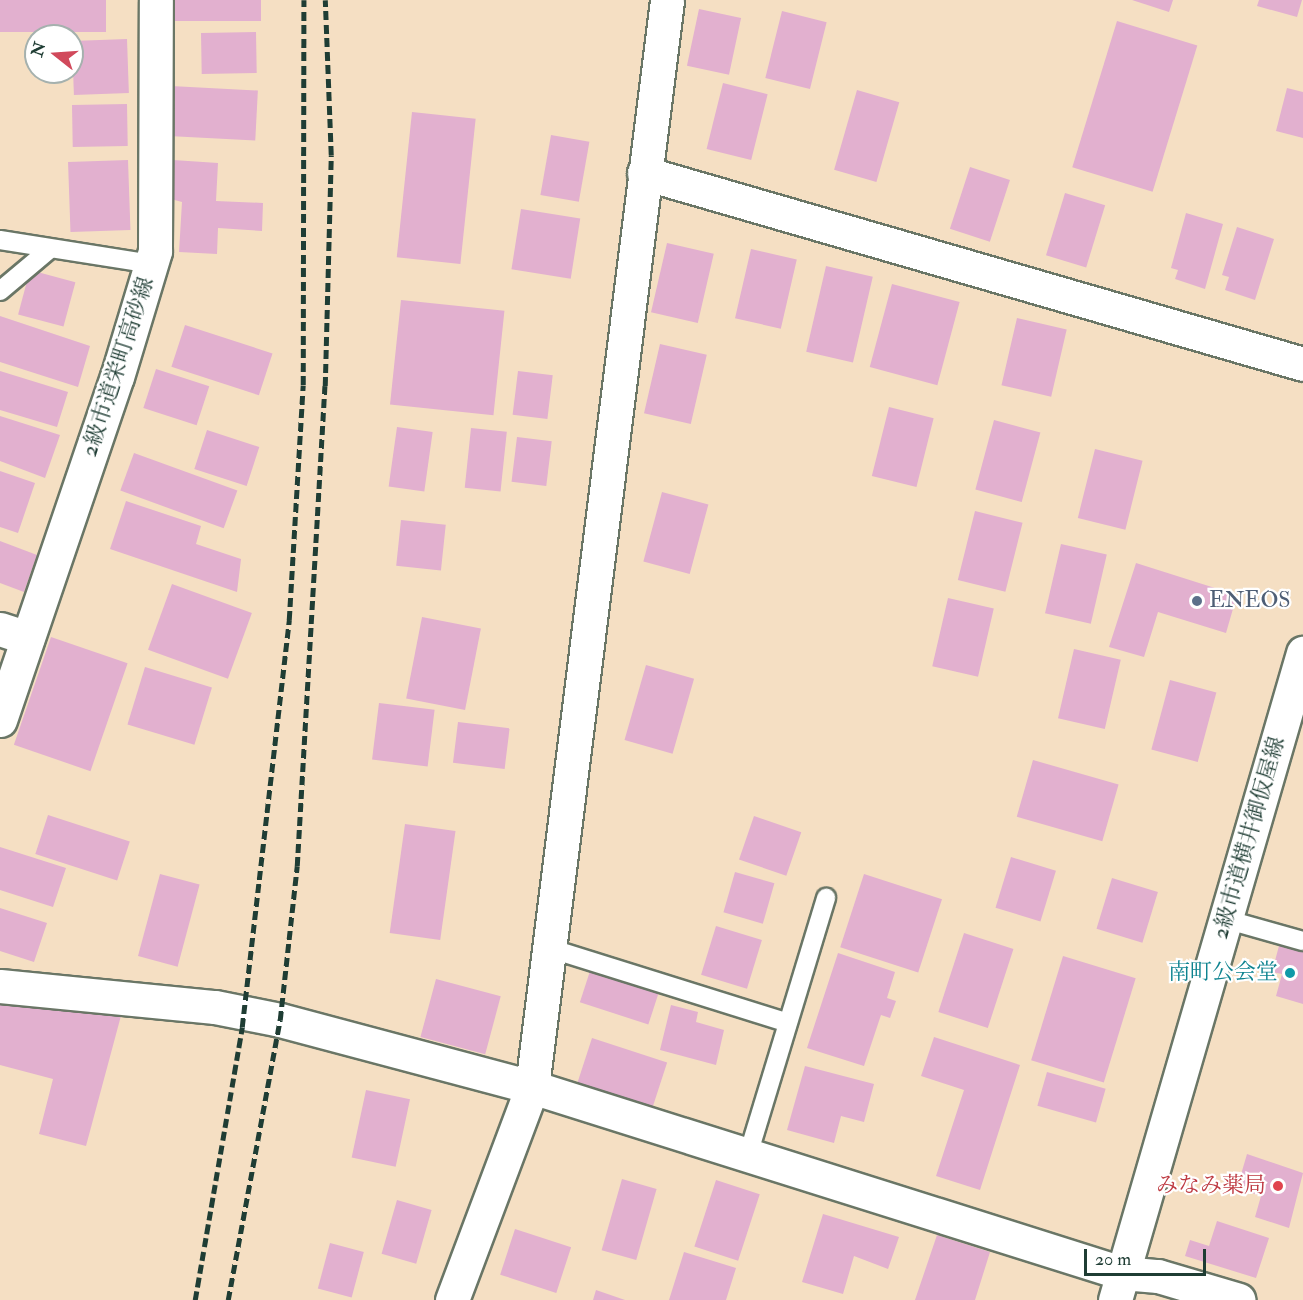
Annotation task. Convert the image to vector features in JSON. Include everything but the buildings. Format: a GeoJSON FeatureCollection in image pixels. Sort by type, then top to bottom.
{"type":"FeatureCollection","features":[{"type":"Feature","properties":{"kind":"street","name":"2級市道栄町高砂線"},"geometry":{"type":"LineString","coordinates":[[0,720],[14,634],[155,251],[156,0]]}},
{"type":"Feature","properties":{"kind":"street"},"geometry":{"type":"LineString","coordinates":[[452,1300],[532,1087],[667,0]]}},
{"type":"Feature","properties":{"kind":"street"},"geometry":{"type":"LineString","coordinates":[[644,173],[1303,364]]}},
{"type":"Feature","properties":{"kind":"street","name":"2級市道横井御仮屋線"},"geometry":{"type":"LineString","coordinates":[[1118,1286],[1303,652]]}},
{"type":"Feature","properties":{"kind":"street"},"geometry":{"type":"LineString","coordinates":[[0,986],[244,1012],[532,1087],[748,1155],[1118,1286],[1158,1276],[1239,1300]]}},
{"type":"Feature","properties":{"kind":"lane"},"geometry":{"type":"LineString","coordinates":[[0,240],[151,264]]}},
{"type":"Feature","properties":{"kind":"lane"},"geometry":{"type":"LineString","coordinates":[[0,291],[50,249]]}},
{"type":"Feature","properties":{"kind":"lane"},"geometry":{"type":"LineString","coordinates":[[748,1155],[826,898]]}},
{"type":"Feature","properties":{"kind":"lane"},"geometry":{"type":"LineString","coordinates":[[1225,919],[1303,941]]}},
{"type":"Feature","properties":{"kind":"lane"},"geometry":{"type":"LineString","coordinates":[[549,948],[788,1023]]}},
{"type":"Feature","properties":{"kind":"railway"},"geometry":{"type":"LineString","coordinates":[[195,1300],[242,1027],[289,620],[303,385],[304,0]]}},
{"type":"Feature","properties":{"kind":"railway"},"geometry":{"type":"LineString","coordinates":[[228,1300],[280,1020],[297,866],[325,386],[331,155],[325,0]]}},
{"type":"Feature","properties":{"kind":"place","name":"ENEOS"},"geometry":{"type":"Point","coordinates":[1197,601]}},
{"type":"Feature","properties":{"kind":"place","name":"南町公会堂"},"geometry":{"type":"Point","coordinates":[1290,973]}},
{"type":"Feature","properties":{"kind":"place","name":"みなみ薬局"},"geometry":{"type":"Point","coordinates":[1278,1186]}}]}
